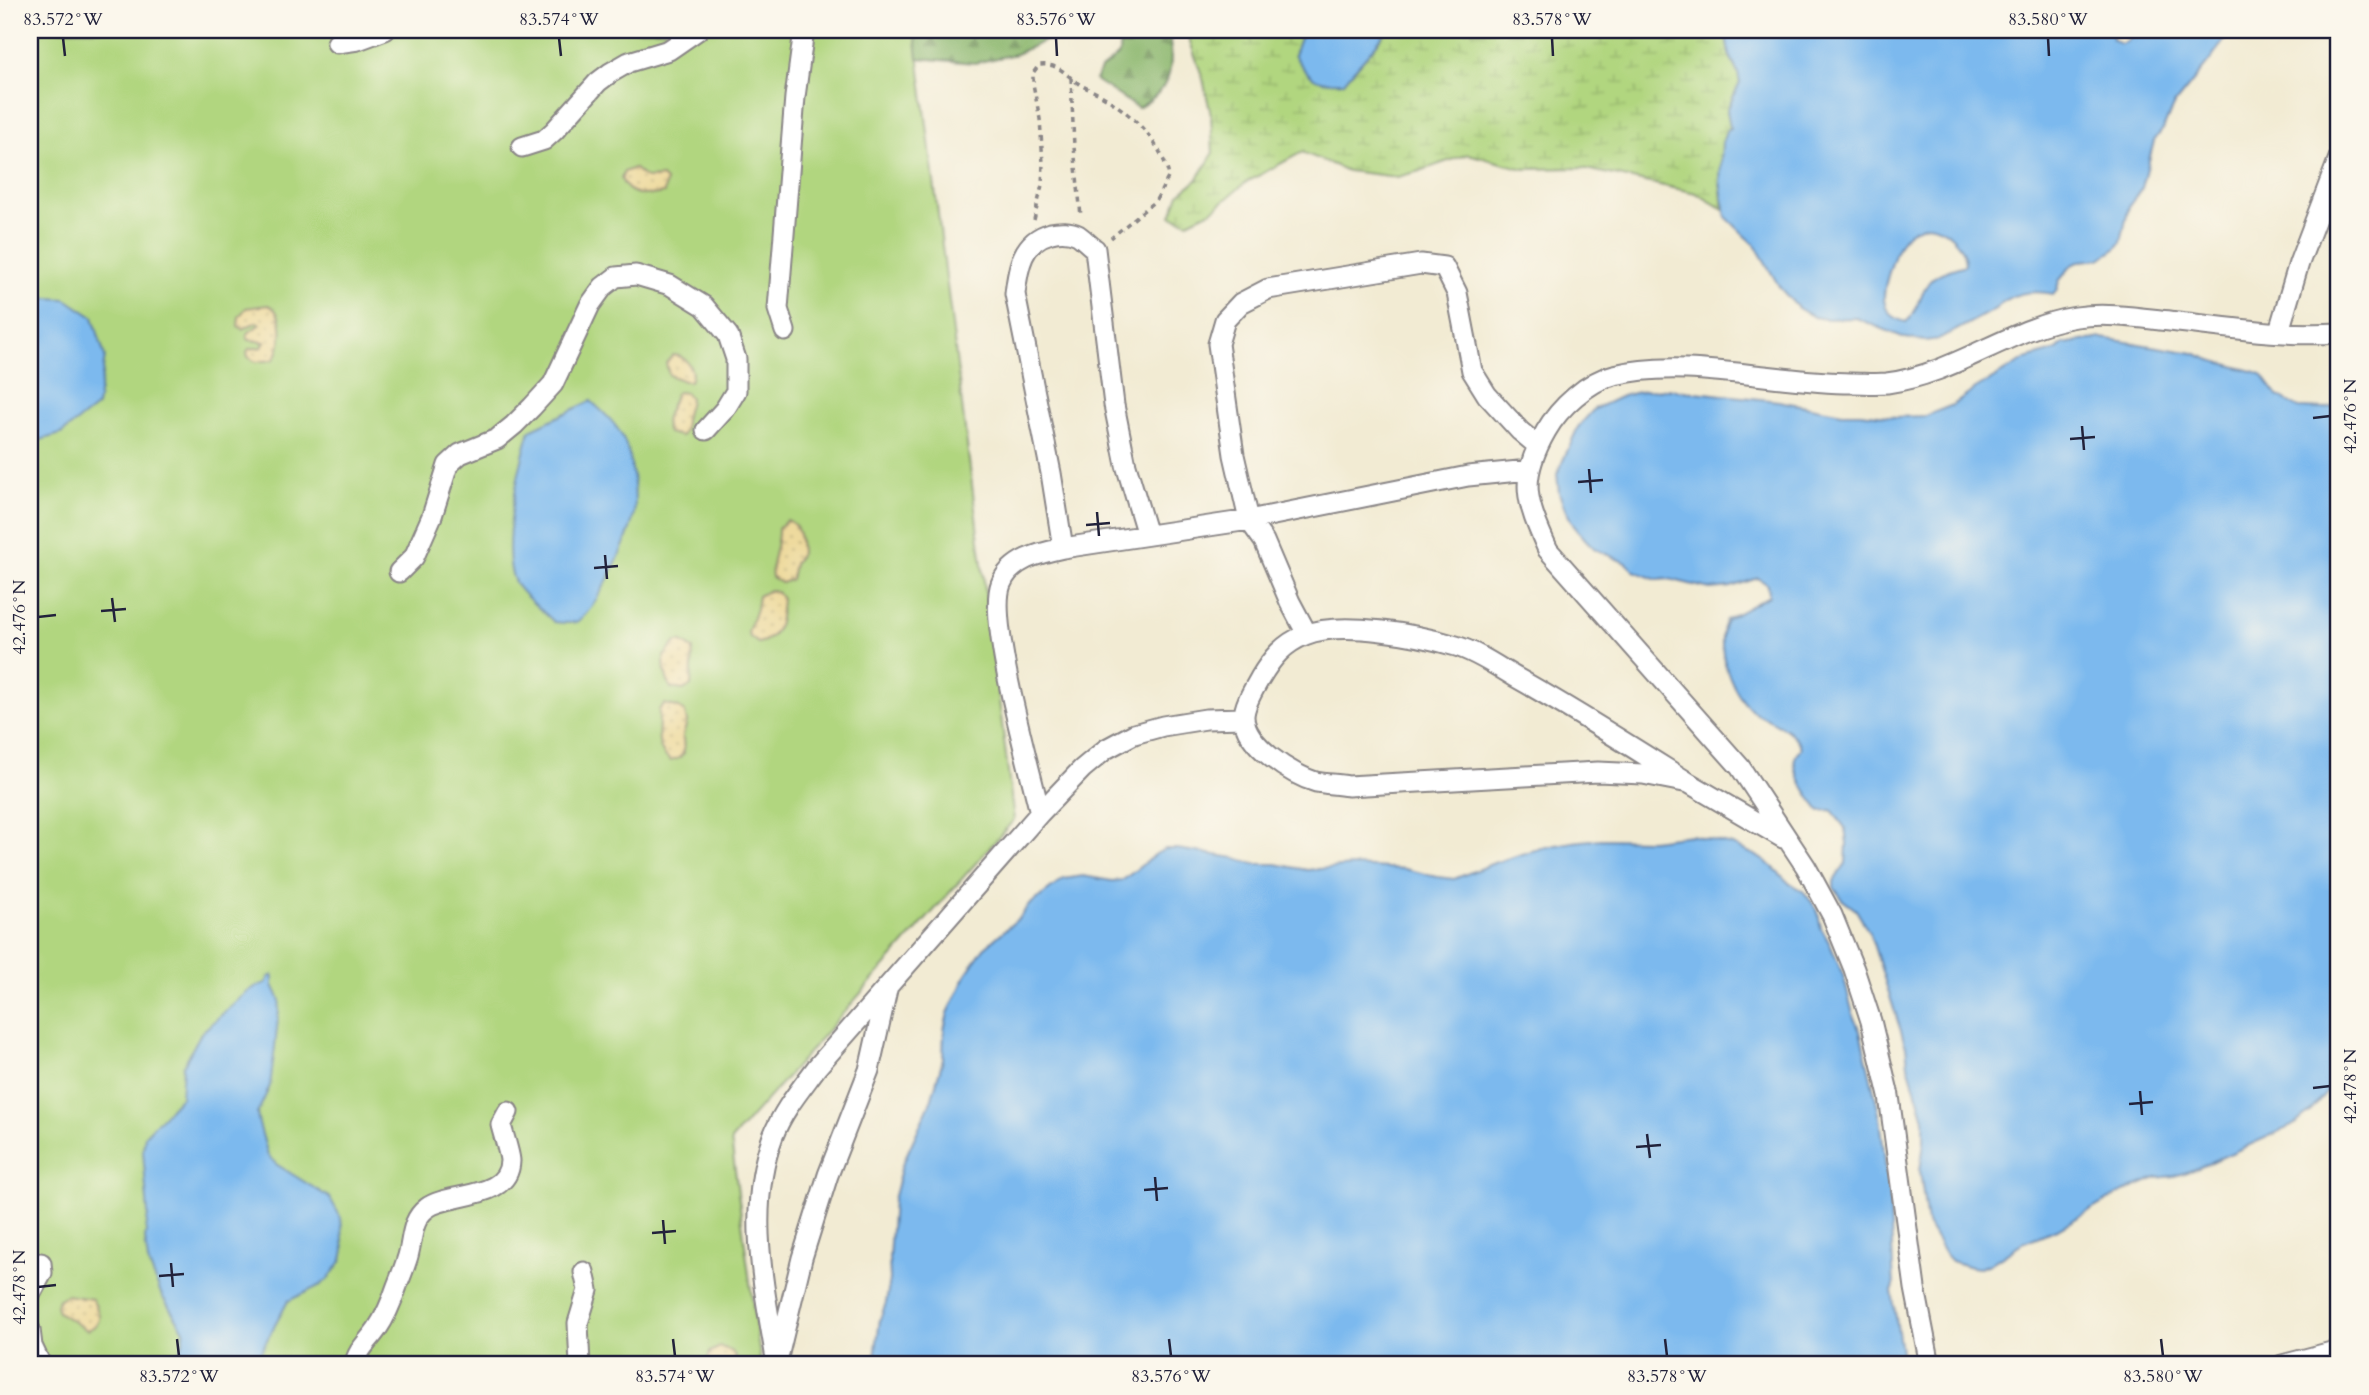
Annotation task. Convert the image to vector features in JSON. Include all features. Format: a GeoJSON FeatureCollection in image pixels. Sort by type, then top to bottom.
{"type":"FeatureCollection","features":[{"type":"Feature","properties":{"kind":"street"},"geometry":{"type":"LineString","coordinates":[[337,43],[359,40],[385,30]]}},
{"type":"Feature","properties":{"kind":"street"},"geometry":{"type":"LineString","coordinates":[[522,147],[544,140],[598,82],[610,73],[629,62],[669,50],[698,30]]}},
{"type":"Feature","properties":{"kind":"street"},"geometry":{"type":"LineString","coordinates":[[785,331],[778,309],[794,97],[804,30]]}},
{"type":"Feature","properties":{"kind":"street"},"geometry":{"type":"LineString","coordinates":[[2279,331],[2299,263],[2339,158]]}},
{"type":"Feature","properties":{"kind":"street"},"geometry":{"type":"LineString","coordinates":[[1063,548],[1044,435],[1015,293],[1023,253],[1038,237],[1058,231],[1076,234],[1088,244],[1126,466],[1147,535]]}},
{"type":"Feature","properties":{"kind":"street"},"geometry":{"type":"LineString","coordinates":[[1307,634],[1290,603],[1264,541],[1250,520],[1234,455],[1218,344],[1226,320],[1241,303],[1268,289],[1421,264],[1444,267],[1457,293],[1472,371],[1487,395],[1520,431],[1538,446]]}},
{"type":"Feature","properties":{"kind":"street"},"geometry":{"type":"LineString","coordinates":[[399,572],[414,556],[432,516],[448,465],[460,454],[496,439],[514,425],[553,384],[590,304],[603,287],[616,277],[636,275],[670,285],[704,306],[727,335],[736,359],[736,391],[725,409],[706,430]]}},
{"type":"Feature","properties":{"kind":"street"},"geometry":{"type":"LineString","coordinates":[[1930,1365],[1915,1288],[1889,1096],[1871,1021],[1832,915],[1806,867],[1740,766],[1548,550],[1527,496],[1529,470],[1538,446],[1551,422],[1577,394],[1612,375],[1650,370],[1686,370],[1831,383],[1886,383],[1932,373],[2035,327],[2077,317],[2131,317],[2279,331],[2339,333]]}},
{"type":"Feature","properties":{"kind":"street"},"geometry":{"type":"LineString","coordinates":[[1040,813],[1011,693],[997,599],[1001,582],[1013,567],[1033,554],[1063,548],[1250,520],[1468,476],[1529,470]]}},
{"type":"Feature","properties":{"kind":"street"},"geometry":{"type":"LineString","coordinates":[[1689,783],[1643,774],[1598,772],[1348,786],[1316,782],[1287,769],[1267,755],[1252,737],[1244,718],[1250,696],[1282,648],[1307,634],[1340,629],[1376,630],[1417,636],[1460,647],[1580,713],[1689,783],[1787,841]]}},
{"type":"Feature","properties":{"kind":"street"},"geometry":{"type":"LineString","coordinates":[[777,1365],[762,1277],[758,1232],[761,1185],[773,1136],[788,1107],[817,1067],[1040,813],[1105,749],[1134,734],[1206,719],[1244,718]]}},
{"type":"Feature","properties":{"kind":"street"},"geometry":{"type":"LineString","coordinates":[[777,1365],[802,1258],[828,1175],[869,1070],[888,987]]}},
{"type":"Feature","properties":{"kind":"street"},"geometry":{"type":"LineString","coordinates":[[355,1365],[356,1358],[377,1329],[399,1283],[416,1220],[429,1206],[473,1195],[494,1186],[505,1177],[510,1161],[501,1125],[508,1112]]}},
{"type":"Feature","properties":{"kind":"street"},"geometry":{"type":"LineString","coordinates":[[30,1295],[42,1273],[41,1263]]}},
{"type":"Feature","properties":{"kind":"street"},"geometry":{"type":"LineString","coordinates":[[580,1365],[578,1322],[588,1290],[584,1272]]}},
{"type":"Feature","properties":{"kind":"street"},"geometry":{"type":"LineString","coordinates":[[30,1330],[32,1346],[41,1365]]}},
{"type":"Feature","properties":{"kind":"street"},"geometry":{"type":"LineString","coordinates":[[2282,1365],[2339,1350]]}},
{"type":"Feature","properties":{"kind":"path"},"geometry":{"type":"LineString","coordinates":[[1033,223],[1042,185],[1043,163],[1040,119],[1032,84],[1033,73],[1039,65],[1050,64],[1061,68],[1071,78],[1105,97],[1137,122],[1162,154],[1169,176],[1156,200],[1114,236],[1088,244],[1071,78]]}},
{"type":"Feature","properties":{"kind":"green space"},"geometry":{"type":"Polygon","coordinates":[[[30,30],[915,30],[1014,820],[731,1140],[761,1365],[30,1365],[30,30]]]}},
{"type":"Feature","properties":{"kind":"green space"},"geometry":{"type":"Polygon","coordinates":[[[915,30],[1068,30],[1016,54],[975,63],[918,58],[915,30]]]}},
{"type":"Feature","properties":{"kind":"green space"},"geometry":{"type":"Polygon","coordinates":[[[1120,30],[1169,30],[1171,55],[1165,84],[1159,93],[1138,108],[1095,80],[1101,69],[1119,55],[1120,30]]]}},
{"type":"Feature","properties":{"kind":"green space"},"geometry":{"type":"Polygon","coordinates":[[[1186,30],[1303,30],[1294,55],[1344,82],[1387,30],[1725,30],[1729,54],[1740,83],[1727,110],[1730,128],[1720,181],[1723,209],[1696,193],[1582,168],[1524,169],[1468,154],[1397,177],[1348,171],[1302,152],[1245,183],[1213,210],[1188,222],[1171,216],[1179,194],[1197,180],[1213,154],[1211,115],[1203,79],[1186,30]]]}},
{"type":"Feature","properties":{"kind":"sand"},"geometry":{"type":"Polygon","coordinates":[[[634,168],[646,178],[662,177],[666,181],[664,193],[645,195],[629,190],[621,179],[624,172],[634,168]]]}},
{"type":"Feature","properties":{"kind":"sand"},"geometry":{"type":"Polygon","coordinates":[[[268,305],[278,314],[281,339],[273,360],[256,362],[248,357],[247,352],[249,349],[262,347],[265,342],[249,340],[247,337],[248,333],[260,324],[257,322],[242,329],[238,326],[239,317],[246,308],[268,305]]]}},
{"type":"Feature","properties":{"kind":"sand"},"geometry":{"type":"Polygon","coordinates":[[[673,355],[682,357],[688,364],[692,372],[690,381],[669,375],[666,363],[673,355]]]}},
{"type":"Feature","properties":{"kind":"sand"},"geometry":{"type":"Polygon","coordinates":[[[678,392],[686,393],[690,398],[685,429],[681,436],[668,433],[665,423],[678,392]]]}},
{"type":"Feature","properties":{"kind":"sand"},"geometry":{"type":"Polygon","coordinates":[[[787,520],[797,529],[801,553],[794,564],[791,579],[782,583],[772,577],[772,566],[778,529],[787,520]]]}},
{"type":"Feature","properties":{"kind":"sand"},"geometry":{"type":"Polygon","coordinates":[[[770,590],[777,592],[782,599],[780,620],[771,637],[758,643],[748,632],[758,596],[770,590]]]}},
{"type":"Feature","properties":{"kind":"sand"},"geometry":{"type":"Polygon","coordinates":[[[676,642],[682,642],[693,649],[691,686],[683,690],[671,688],[665,668],[664,656],[676,642]]]}},
{"type":"Feature","properties":{"kind":"sand"},"geometry":{"type":"Polygon","coordinates":[[[664,704],[685,712],[687,722],[683,736],[684,753],[671,761],[662,751],[659,738],[659,710],[664,704]]]}},
{"type":"Feature","properties":{"kind":"sand"},"geometry":{"type":"Polygon","coordinates":[[[66,1295],[92,1299],[99,1313],[99,1321],[93,1328],[87,1330],[58,1312],[56,1305],[59,1299],[66,1295]]]}},
{"type":"Feature","properties":{"kind":"sand"},"geometry":{"type":"Polygon","coordinates":[[[720,1347],[731,1352],[736,1362],[733,1365],[706,1365],[710,1352],[720,1347]]]}},
{"type":"Feature","properties":{"kind":"water"},"geometry":{"type":"Polygon","coordinates":[[[1303,30],[1387,30],[1344,82],[1326,82],[1309,75],[1294,55],[1303,30]]]}},
{"type":"Feature","properties":{"kind":"water"},"geometry":{"type":"Polygon","coordinates":[[[1725,30],[2111,30],[2112,39],[2120,44],[2127,41],[2135,30],[2231,30],[2173,106],[2163,129],[2154,141],[2142,188],[2129,206],[2121,242],[2117,248],[2100,259],[2072,265],[2059,281],[2053,294],[2030,292],[2015,295],[1997,308],[1940,339],[1924,341],[1905,338],[1856,318],[1825,319],[1814,317],[1798,308],[1780,288],[1756,246],[1726,217],[1720,181],[1722,143],[1727,129],[1730,128],[1727,110],[1740,83],[1729,54],[1725,30]],[[1926,225],[1904,237],[1886,281],[1885,306],[1896,318],[1906,322],[1933,278],[1965,265],[1958,244],[1947,233],[1926,225]]]}},
{"type":"Feature","properties":{"kind":"water"},"geometry":{"type":"Polygon","coordinates":[[[47,298],[66,299],[93,317],[105,357],[97,406],[61,434],[30,443],[30,302],[47,298]]]}},
{"type":"Feature","properties":{"kind":"water"},"geometry":{"type":"Polygon","coordinates":[[[2102,338],[2194,353],[2256,372],[2263,376],[2278,396],[2299,408],[2325,409],[2339,405],[2339,1078],[2310,1112],[2292,1126],[2196,1169],[2156,1178],[2119,1194],[2059,1228],[2022,1243],[1990,1264],[1980,1268],[1971,1267],[1951,1261],[1927,1224],[1920,1170],[1924,1119],[1908,1065],[1906,1047],[1870,934],[1856,910],[1844,901],[1834,888],[1834,881],[1846,863],[1845,828],[1832,810],[1820,811],[1803,786],[1795,764],[1795,757],[1801,748],[1794,736],[1744,703],[1725,664],[1722,638],[1725,622],[1769,596],[1768,585],[1758,578],[1731,587],[1710,589],[1669,579],[1657,580],[1634,571],[1626,563],[1595,549],[1574,526],[1559,493],[1557,474],[1578,427],[1594,409],[1622,396],[1667,389],[1779,401],[1842,413],[1925,416],[1953,405],[2026,359],[2057,350],[2063,344],[2102,338]]]}},
{"type":"Feature","properties":{"kind":"water"},"geometry":{"type":"Polygon","coordinates":[[[591,401],[613,423],[626,446],[633,478],[634,510],[618,558],[592,605],[576,622],[554,622],[528,599],[516,584],[509,552],[512,508],[530,430],[591,401]]]}},
{"type":"Feature","properties":{"kind":"water"},"geometry":{"type":"Polygon","coordinates":[[[1691,835],[1732,845],[1755,855],[1773,867],[1790,884],[1803,891],[1817,909],[1821,928],[1843,975],[1860,1031],[1880,1117],[1890,1204],[1892,1291],[1903,1365],[874,1365],[880,1319],[890,1279],[893,1200],[902,1165],[931,1101],[943,1059],[944,1030],[948,1013],[968,971],[984,948],[1020,917],[1028,906],[1064,879],[1083,876],[1123,880],[1156,854],[1165,849],[1177,849],[1235,858],[1255,864],[1276,864],[1307,870],[1353,866],[1405,869],[1454,879],[1541,848],[1572,842],[1601,839],[1651,840],[1691,835]]]}},
{"type":"Feature","properties":{"kind":"water"},"geometry":{"type":"Polygon","coordinates":[[[273,975],[273,985],[280,1000],[270,1086],[257,1114],[259,1124],[268,1155],[276,1164],[330,1198],[341,1218],[344,1250],[342,1260],[321,1285],[288,1301],[260,1353],[242,1365],[177,1365],[184,1330],[162,1296],[148,1262],[145,1239],[148,1214],[143,1151],[145,1135],[181,1097],[183,1066],[201,1033],[245,994],[266,983],[273,975]]]}}]}
